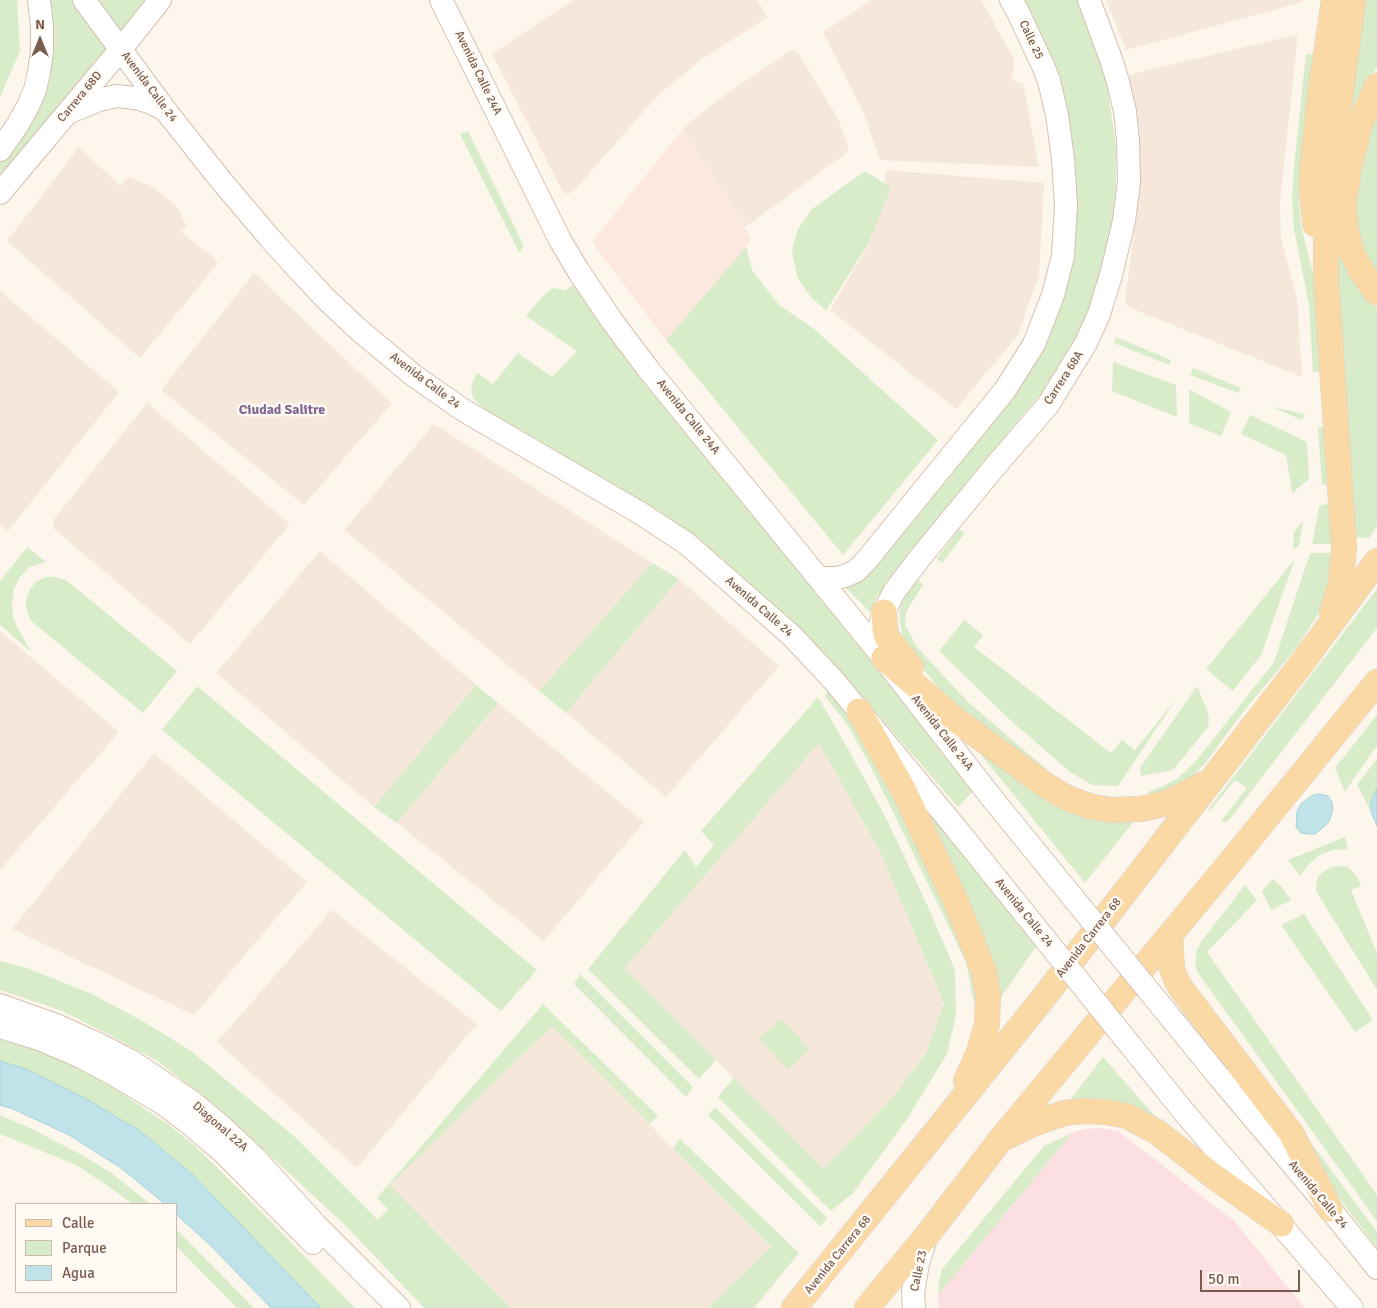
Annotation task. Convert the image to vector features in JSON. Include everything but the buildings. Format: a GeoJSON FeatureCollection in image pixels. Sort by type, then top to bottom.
{"type":"FeatureCollection","features":[{"type":"Feature","properties":{"kind":"main road"},"geometry":{"type":"LineString","coordinates":[[0,150],[28,106],[37,81],[42,51],[39,0]]}},
{"type":"Feature","properties":{"kind":"main road","name":"Avenida Calle 24"},"geometry":{"type":"LineString","coordinates":[[84,0],[166,111],[219,178],[268,236],[322,294],[359,330],[413,375],[463,410],[640,513],[686,543],[792,636],[835,682],[955,827],[1184,1112],[1352,1308]]}},
{"type":"Feature","properties":{"kind":"main road","name":"Carrera 68D"},"geometry":{"type":"LineString","coordinates":[[0,193],[160,0]]}},
{"type":"Feature","properties":{"kind":"main road","name":"Avenida Calle 24A"},"geometry":{"type":"LineString","coordinates":[[442,0],[543,207],[579,272],[634,351],[879,652],[991,797]]}},
{"type":"Feature","properties":{"kind":"main road","name":"Calle 25"},"geometry":{"type":"LineString","coordinates":[[819,578],[845,576],[856,571],[865,562],[1005,390],[1034,344],[1053,295],[1062,256],[1066,206],[1063,159],[1057,115],[1049,81],[1037,51],[1011,0]]}},
{"type":"Feature","properties":{"kind":"main road","name":"Carrera 68A"},"geometry":{"type":"LineString","coordinates":[[879,652],[884,612],[894,592],[919,559],[1048,405],[1086,343],[1099,314],[1124,221],[1129,182],[1128,141],[1125,111],[1112,62],[1089,0]]}},
{"type":"Feature","properties":{"kind":"main road"},"geometry":{"type":"LineString","coordinates":[[1326,278],[1313,214],[1312,172],[1321,87],[1334,0]]}},
{"type":"Feature","properties":{"kind":"main road"},"geometry":{"type":"LineString","coordinates":[[1329,626],[1341,582],[1344,547],[1326,278],[1326,225],[1331,170],[1353,0]]}},
{"type":"Feature","properties":{"kind":"main road"},"geometry":{"type":"LineString","coordinates":[[1377,86],[1361,121],[1351,159],[1344,210],[1346,231],[1352,253],[1362,272],[1377,293]]}},
{"type":"Feature","properties":{"kind":"main road"},"geometry":{"type":"LineString","coordinates":[[67,113],[99,100],[116,96],[149,102],[166,111]]}},
{"type":"Feature","properties":{"kind":"main road","name":"Avenida Carrera 68"},"geometry":{"type":"LineString","coordinates":[[794,1308],[1041,1001],[1377,561]]}},
{"type":"Feature","properties":{"kind":"main road"},"geometry":{"type":"LineString","coordinates":[[884,612],[885,629],[892,644],[956,720]]}},
{"type":"Feature","properties":{"kind":"main road"},"geometry":{"type":"LineString","coordinates":[[879,652],[956,720],[1045,785],[1067,798],[1089,806],[1111,810],[1141,809],[1163,804],[1211,780]]}},
{"type":"Feature","properties":{"kind":"main road"},"geometry":{"type":"LineString","coordinates":[[867,1308],[928,1234],[1001,1140],[1377,682]]}},
{"type":"Feature","properties":{"kind":"main road"},"geometry":{"type":"LineString","coordinates":[[859,711],[904,791],[957,904],[984,971],[988,994],[985,1032],[972,1068],[951,1113]]}},
{"type":"Feature","properties":{"kind":"main road","name":"Avenida Calle 24"},"geometry":{"type":"LineString","coordinates":[[991,797],[1377,1268]]}},
{"type":"Feature","properties":{"kind":"main road"},"geometry":{"type":"LineString","coordinates":[[1170,935],[1172,968],[1180,987],[1291,1133],[1330,1209]]}},
{"type":"Feature","properties":{"kind":"main road","name":"Diagonal 22A"},"geometry":{"type":"LineString","coordinates":[[0,1005],[56,1025],[98,1044],[131,1061],[191,1101],[255,1158],[316,1225],[399,1308]]}},
{"type":"Feature","properties":{"kind":"main road","name":"Diagonal 22A"},"geometry":{"type":"LineString","coordinates":[[0,1027],[39,1039],[79,1056],[162,1103],[223,1152],[378,1308]]}},
{"type":"Feature","properties":{"kind":"main road"},"geometry":{"type":"LineString","coordinates":[[1001,1140],[1033,1124],[1064,1114],[1086,1111],[1127,1116],[1157,1132],[1216,1178],[1281,1224]]}},
{"type":"Feature","properties":{"kind":"main road","name":"Calle 23"},"geometry":{"type":"LineString","coordinates":[[914,1308],[913,1292],[918,1264],[928,1234]]}},
{"type":"Feature","properties":{"kind":"main road"},"geometry":{"type":"LineString","coordinates":[[1326,1277],[1335,1308]]}},
{"type":"Feature","properties":{"kind":"shaded area"},"geometry":{"type":"Polygon","coordinates":[[[574,0],[757,0],[768,17],[702,59],[663,91],[574,191],[568,194],[563,192],[492,54],[574,0]]]}},
{"type":"Feature","properties":{"kind":"shaded area"},"geometry":{"type":"Polygon","coordinates":[[[872,0],[981,0],[1014,59],[1012,80],[1023,84],[1039,167],[880,160],[864,114],[823,32],[872,0]]]}},
{"type":"Feature","properties":{"kind":"shaded area"},"geometry":{"type":"Polygon","coordinates":[[[1106,0],[1303,0],[1303,2],[1126,50],[1106,0]]]}},
{"type":"Feature","properties":{"kind":"shaded area"},"geometry":{"type":"Polygon","coordinates":[[[1298,34],[1280,201],[1281,239],[1297,298],[1302,377],[1128,307],[1125,300],[1141,181],[1129,75],[1298,34]]]}},
{"type":"Feature","properties":{"kind":"shaded area"},"geometry":{"type":"Polygon","coordinates":[[[791,50],[798,53],[838,118],[848,152],[745,227],[682,130],[729,92],[791,50]]]}},
{"type":"Feature","properties":{"kind":"shaded area"},"geometry":{"type":"Polygon","coordinates":[[[682,130],[751,238],[746,247],[666,340],[592,242],[682,130]]]}},
{"type":"Feature","properties":{"kind":"shaded area"},"geometry":{"type":"Polygon","coordinates":[[[79,147],[120,186],[128,177],[151,186],[175,204],[187,226],[180,231],[211,255],[218,263],[140,358],[7,241],[79,147]]]}},
{"type":"Feature","properties":{"kind":"shaded area"},"geometry":{"type":"Polygon","coordinates":[[[887,170],[1044,183],[1039,275],[1018,335],[956,409],[830,310],[869,244],[887,170]]]}},
{"type":"Feature","properties":{"kind":"shaded area"},"geometry":{"type":"Polygon","coordinates":[[[254,273],[392,403],[304,505],[161,390],[254,273]]]}},
{"type":"Feature","properties":{"kind":"shaded area"},"geometry":{"type":"Polygon","coordinates":[[[0,291],[119,392],[8,531],[0,525],[0,291]]]}},
{"type":"Feature","properties":{"kind":"shaded area"},"geometry":{"type":"Polygon","coordinates":[[[147,403],[290,524],[190,644],[54,529],[54,519],[147,403]]]}},
{"type":"Feature","properties":{"kind":"shaded area"},"geometry":{"type":"Polygon","coordinates":[[[434,424],[652,563],[539,691],[344,530],[434,424]]]}},
{"type":"Feature","properties":{"kind":"shaded area"},"geometry":{"type":"Polygon","coordinates":[[[320,551],[476,685],[374,807],[216,673],[320,551]]]}},
{"type":"Feature","properties":{"kind":"shaded area"},"geometry":{"type":"Polygon","coordinates":[[[679,579],[779,666],[666,797],[566,713],[679,579]]]}},
{"type":"Feature","properties":{"kind":"shaded area"},"geometry":{"type":"Polygon","coordinates":[[[0,631],[119,732],[0,870],[0,631]]]}},
{"type":"Feature","properties":{"kind":"shaded area"},"geometry":{"type":"Polygon","coordinates":[[[498,703],[644,822],[544,941],[397,823],[498,703]]]}},
{"type":"Feature","properties":{"kind":"shaded area"},"geometry":{"type":"Polygon","coordinates":[[[819,742],[881,854],[944,1003],[926,1053],[894,1096],[823,1169],[625,968],[819,742]]]}},
{"type":"Feature","properties":{"kind":"shaded area"},"geometry":{"type":"Polygon","coordinates":[[[154,753],[307,882],[194,1015],[12,929],[154,753]]]}},
{"type":"Feature","properties":{"kind":"shaded area"},"geometry":{"type":"Polygon","coordinates":[[[332,910],[477,1024],[357,1168],[217,1042],[332,910]]]}},
{"type":"Feature","properties":{"kind":"shaded area"},"geometry":{"type":"Polygon","coordinates":[[[552,1026],[771,1247],[708,1308],[511,1308],[390,1185],[552,1026]]]}},
{"type":"Feature","properties":{"kind":"shaded area"},"geometry":{"type":"Polygon","coordinates":[[[1101,1128],[1118,1131],[1234,1221],[1305,1308],[939,1308],[938,1295],[1072,1133],[1085,1129],[1101,1128]]]}},
{"type":"Feature","properties":{"kind":"green space"},"geometry":{"type":"Polygon","coordinates":[[[0,0],[17,0],[20,51],[0,97],[0,0]]]}},
{"type":"Feature","properties":{"kind":"green space"},"geometry":{"type":"Polygon","coordinates":[[[48,0],[74,0],[109,51],[0,179],[0,161],[26,128],[48,0]]]}},
{"type":"Feature","properties":{"kind":"green space"},"geometry":{"type":"Polygon","coordinates":[[[96,0],[148,0],[120,33],[96,0]]]}},
{"type":"Feature","properties":{"kind":"green space"},"geometry":{"type":"Polygon","coordinates":[[[1023,0],[1079,0],[1107,83],[1116,147],[1116,190],[1112,234],[1096,295],[1080,333],[1044,390],[976,471],[877,597],[870,612],[843,585],[993,417],[1073,215],[1075,165],[1063,95],[1023,0]]]}},
{"type":"Feature","properties":{"kind":"green space"},"geometry":{"type":"Polygon","coordinates":[[[1363,0],[1377,0],[1377,67],[1356,100],[1340,149],[1363,0]]]}},
{"type":"Feature","properties":{"kind":"green space"},"geometry":{"type":"Polygon","coordinates":[[[1306,54],[1317,55],[1302,160],[1299,202],[1301,227],[1316,285],[1322,371],[1313,372],[1309,305],[1294,229],[1292,200],[1306,54]]]}},
{"type":"Feature","properties":{"kind":"green space"},"geometry":{"type":"Polygon","coordinates":[[[1377,103],[1377,280],[1363,260],[1355,224],[1354,198],[1377,103]]]}},
{"type":"Feature","properties":{"kind":"green space"},"geometry":{"type":"Polygon","coordinates":[[[468,131],[524,246],[519,252],[460,134],[468,131]]]}},
{"type":"Feature","properties":{"kind":"green space"},"geometry":{"type":"Polygon","coordinates":[[[865,171],[891,188],[868,244],[826,311],[810,296],[797,277],[792,250],[798,229],[812,209],[865,171]]]}},
{"type":"Feature","properties":{"kind":"green space"},"geometry":{"type":"Polygon","coordinates":[[[1334,243],[1360,292],[1377,308],[1377,526],[1369,538],[1352,537],[1334,243]]]}},
{"type":"Feature","properties":{"kind":"green space"},"geometry":{"type":"Polygon","coordinates":[[[746,247],[752,270],[779,305],[814,329],[938,440],[843,555],[666,340],[746,247]]]}},
{"type":"Feature","properties":{"kind":"green space"},"geometry":{"type":"Polygon","coordinates":[[[573,285],[619,347],[975,789],[958,807],[836,666],[794,624],[498,419],[473,398],[471,389],[477,373],[493,384],[518,353],[552,377],[577,351],[526,316],[552,288],[565,290],[573,285]]]}},
{"type":"Feature","properties":{"kind":"green space"},"geometry":{"type":"Polygon","coordinates":[[[1116,337],[1171,360],[1169,365],[1114,343],[1116,337]]]}},
{"type":"Feature","properties":{"kind":"green space"},"geometry":{"type":"Polygon","coordinates":[[[1113,362],[1176,385],[1177,417],[1112,391],[1113,362]]]}},
{"type":"Feature","properties":{"kind":"green space"},"geometry":{"type":"Polygon","coordinates":[[[1193,368],[1241,388],[1238,393],[1190,375],[1193,368]]]}},
{"type":"Feature","properties":{"kind":"green space"},"geometry":{"type":"Polygon","coordinates":[[[1189,389],[1231,412],[1221,436],[1189,423],[1189,389]]]}},
{"type":"Feature","properties":{"kind":"green space"},"geometry":{"type":"Polygon","coordinates":[[[1272,407],[1305,414],[1302,420],[1272,407]]]}},
{"type":"Feature","properties":{"kind":"green space"},"geometry":{"type":"Polygon","coordinates":[[[1250,415],[1307,442],[1309,479],[1292,493],[1286,455],[1241,434],[1250,415]]]}},
{"type":"Feature","properties":{"kind":"green space"},"geometry":{"type":"Polygon","coordinates":[[[1329,426],[1332,484],[1322,485],[1318,427],[1329,426]]]}},
{"type":"Feature","properties":{"kind":"green space"},"geometry":{"type":"Polygon","coordinates":[[[1328,504],[1331,506],[1337,544],[1312,544],[1319,508],[1321,505],[1328,504]]]}},
{"type":"Feature","properties":{"kind":"green space"},"geometry":{"type":"Polygon","coordinates":[[[1303,521],[1299,545],[1293,550],[1294,532],[1303,521]]]}},
{"type":"Feature","properties":{"kind":"green space"},"geometry":{"type":"Polygon","coordinates":[[[959,529],[965,533],[942,563],[937,559],[959,529]]]}},
{"type":"Feature","properties":{"kind":"green space"},"geometry":{"type":"Polygon","coordinates":[[[27,547],[46,562],[29,567],[20,577],[14,589],[12,601],[13,616],[18,629],[32,653],[0,625],[0,581],[27,547]]]}},
{"type":"Feature","properties":{"kind":"green space"},"geometry":{"type":"Polygon","coordinates":[[[1310,553],[1336,553],[1324,604],[1297,647],[1244,711],[1204,765],[1183,785],[1149,799],[1148,792],[1178,778],[1196,761],[1274,662],[1310,553]]]}},
{"type":"Feature","properties":{"kind":"green space"},"geometry":{"type":"Polygon","coordinates":[[[1295,559],[1261,655],[1233,691],[1206,669],[1295,559]]]}},
{"type":"Feature","properties":{"kind":"green space"},"geometry":{"type":"Polygon","coordinates":[[[652,563],[679,579],[566,713],[539,691],[652,563]]]}},
{"type":"Feature","properties":{"kind":"green space"},"geometry":{"type":"Polygon","coordinates":[[[46,577],[66,580],[177,671],[143,713],[31,621],[26,605],[27,596],[37,581],[46,577]]]}},
{"type":"Feature","properties":{"kind":"green space"},"geometry":{"type":"Polygon","coordinates":[[[915,577],[923,585],[909,607],[905,624],[916,646],[968,702],[1065,785],[1082,794],[1117,798],[1133,796],[1134,804],[1080,799],[961,717],[908,649],[902,634],[899,614],[902,601],[915,577]]]}},
{"type":"Feature","properties":{"kind":"green space"},"geometry":{"type":"Polygon","coordinates":[[[1377,589],[1377,628],[1229,820],[1226,822],[1221,821],[1247,788],[1235,780],[1210,811],[1208,810],[1377,589]]]}},
{"type":"Feature","properties":{"kind":"green space"},"geometry":{"type":"Polygon","coordinates":[[[964,620],[983,635],[974,647],[1111,753],[1122,740],[1135,750],[1177,698],[1118,786],[1092,785],[1070,772],[1008,718],[939,651],[964,620]]]}},
{"type":"Feature","properties":{"kind":"green space"},"geometry":{"type":"Polygon","coordinates":[[[476,685],[498,703],[397,823],[374,807],[476,685]]]}},
{"type":"Feature","properties":{"kind":"green space"},"geometry":{"type":"Polygon","coordinates":[[[197,686],[537,970],[501,1011],[162,730],[197,686]]]}},
{"type":"Feature","properties":{"kind":"green space"},"geometry":{"type":"Polygon","coordinates":[[[1197,686],[1207,710],[1208,727],[1173,770],[1141,776],[1140,768],[1197,686]]]}},
{"type":"Feature","properties":{"kind":"green space"},"geometry":{"type":"Polygon","coordinates":[[[828,689],[851,717],[879,759],[970,955],[981,1006],[973,999],[966,962],[872,769],[847,724],[825,696],[828,689]]]}},
{"type":"Feature","properties":{"kind":"green space"},"geometry":{"type":"Polygon","coordinates":[[[818,697],[887,820],[929,909],[955,970],[956,1016],[947,1054],[907,1119],[854,1192],[831,1211],[718,1097],[734,1078],[823,1169],[894,1096],[926,1053],[944,1003],[881,854],[819,743],[625,968],[716,1060],[699,1079],[588,969],[685,850],[696,867],[714,845],[701,831],[818,697]]]}},
{"type":"Feature","properties":{"kind":"green space"},"geometry":{"type":"Polygon","coordinates":[[[1377,715],[1377,747],[1345,792],[1335,768],[1377,715]]]}},
{"type":"Feature","properties":{"kind":"green space"},"geometry":{"type":"Polygon","coordinates":[[[962,731],[1017,771],[1138,816],[1085,883],[962,731]]]}},
{"type":"Feature","properties":{"kind":"green space"},"geometry":{"type":"Polygon","coordinates":[[[1377,759],[1377,788],[1371,802],[1371,812],[1357,784],[1377,759]]]}},
{"type":"Feature","properties":{"kind":"green space"},"geometry":{"type":"Polygon","coordinates":[[[901,773],[1039,942],[996,1005],[901,773]]]}},
{"type":"Feature","properties":{"kind":"green space"},"geometry":{"type":"Polygon","coordinates":[[[1345,837],[1348,849],[1333,850],[1320,855],[1308,865],[1300,876],[1288,860],[1345,837]]]}},
{"type":"Feature","properties":{"kind":"green space"},"geometry":{"type":"Polygon","coordinates":[[[1331,867],[1348,867],[1358,878],[1361,886],[1351,890],[1377,953],[1377,990],[1316,891],[1319,875],[1331,867]]]}},
{"type":"Feature","properties":{"kind":"green space"},"geometry":{"type":"Polygon","coordinates":[[[1273,879],[1281,886],[1291,900],[1271,910],[1262,891],[1273,879]]]}},
{"type":"Feature","properties":{"kind":"green space"},"geometry":{"type":"Polygon","coordinates":[[[1245,885],[1257,900],[1207,952],[1377,1195],[1377,1221],[1198,973],[1195,966],[1197,950],[1201,942],[1245,885]]]}},
{"type":"Feature","properties":{"kind":"green space"},"geometry":{"type":"Polygon","coordinates":[[[1304,914],[1373,1020],[1355,1032],[1281,925],[1304,914]]]}},
{"type":"Feature","properties":{"kind":"green space"},"geometry":{"type":"Polygon","coordinates":[[[0,961],[27,968],[92,994],[144,1022],[191,1051],[295,1137],[378,1220],[388,1209],[377,1198],[543,1004],[658,1116],[650,1124],[552,1026],[390,1185],[511,1308],[424,1308],[345,1225],[216,1106],[159,1062],[108,1034],[60,1010],[0,990],[0,961]]]}},
{"type":"Feature","properties":{"kind":"green space"},"geometry":{"type":"Polygon","coordinates":[[[580,974],[693,1087],[686,1097],[574,984],[580,974]]]}},
{"type":"Feature","properties":{"kind":"green space"},"geometry":{"type":"Polygon","coordinates":[[[1188,976],[1377,1232],[1377,1248],[1339,1198],[1301,1132],[1187,985],[1188,976]]]}},
{"type":"Feature","properties":{"kind":"green space"},"geometry":{"type":"Polygon","coordinates":[[[781,1019],[810,1049],[788,1070],[759,1039],[781,1019]]]}},
{"type":"Feature","properties":{"kind":"green space"},"geometry":{"type":"Polygon","coordinates":[[[0,1038],[25,1044],[56,1056],[115,1089],[169,1125],[194,1145],[241,1191],[355,1308],[321,1308],[192,1174],[140,1131],[26,1069],[0,1061],[0,1038]]]}},
{"type":"Feature","properties":{"kind":"green space"},"geometry":{"type":"Polygon","coordinates":[[[1103,1057],[1161,1123],[1067,1104],[1103,1057]]]}},
{"type":"Feature","properties":{"kind":"green space"},"geometry":{"type":"Polygon","coordinates":[[[715,1107],[827,1218],[821,1227],[708,1115],[715,1107]]]}},
{"type":"Feature","properties":{"kind":"green space"},"geometry":{"type":"Polygon","coordinates":[[[0,1115],[82,1155],[113,1174],[149,1203],[132,1203],[76,1165],[0,1134],[0,1115]]]}},
{"type":"Feature","properties":{"kind":"green space"},"geometry":{"type":"Polygon","coordinates":[[[1072,1133],[938,1295],[942,1269],[1044,1146],[1072,1133]]]}},
{"type":"Feature","properties":{"kind":"green space"},"geometry":{"type":"Polygon","coordinates":[[[680,1139],[799,1253],[754,1308],[708,1308],[771,1247],[673,1148],[680,1139]]]}},
{"type":"Feature","properties":{"kind":"green space"},"geometry":{"type":"Polygon","coordinates":[[[178,1231],[254,1308],[237,1308],[178,1248],[178,1231]]]}},
{"type":"Feature","properties":{"kind":"water"},"geometry":{"type":"Polygon","coordinates":[[[1377,788],[1377,826],[1371,812],[1371,802],[1377,788]]]}},
{"type":"Feature","properties":{"kind":"water"},"geometry":{"type":"Polygon","coordinates":[[[1313,795],[1328,796],[1332,802],[1333,809],[1328,823],[1315,834],[1301,833],[1296,827],[1297,811],[1307,799],[1313,795]]]}},
{"type":"Feature","properties":{"kind":"water"},"geometry":{"type":"Polygon","coordinates":[[[0,1061],[26,1069],[88,1100],[140,1131],[192,1174],[321,1308],[271,1308],[211,1246],[178,1216],[178,1203],[164,1203],[121,1168],[69,1135],[13,1109],[0,1105],[0,1061]]]}},
{"type":"Feature","properties":{"kind":"district","name":"Ciudad Salitre"},"geometry":{"type":"Point","coordinates":[282,410]}}]}
